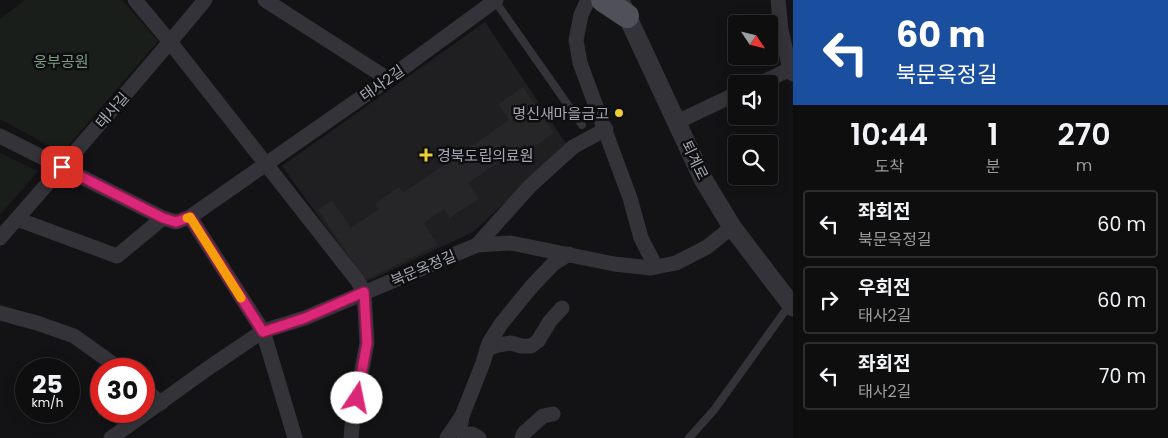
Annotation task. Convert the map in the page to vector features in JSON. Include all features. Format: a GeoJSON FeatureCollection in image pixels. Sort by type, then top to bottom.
{"type":"FeatureCollection","features":[{"type":"Feature","properties":{"kind":"main road"},"geometry":{"type":"LineString","coordinates":[[603,0],[624,8]]}},
{"type":"Feature","properties":{"kind":"street"},"geometry":{"type":"LineString","coordinates":[[135,0],[357,280],[364,292],[367,343],[353,416],[351,438]]}},
{"type":"Feature","properties":{"kind":"street","name":"태사길"},"geometry":{"type":"LineString","coordinates":[[0,238],[170,42],[204,0]]}},
{"type":"Feature","properties":{"kind":"street"},"geometry":{"type":"LineString","coordinates":[[264,0],[388,79]]}},
{"type":"Feature","properties":{"kind":"street","name":"태사2길"},"geometry":{"type":"LineString","coordinates":[[190,217],[388,79],[495,0]]}},
{"type":"Feature","properties":{"kind":"street"},"geometry":{"type":"LineString","coordinates":[[588,0],[581,15],[576,40],[580,63],[606,129],[642,238],[656,267]]}},
{"type":"Feature","properties":{"kind":"street"},"geometry":{"type":"LineString","coordinates":[[778,0],[781,30],[792,72],[778,77]]}},
{"type":"Feature","properties":{"kind":"street","name":"퇴계로"},"geometry":{"type":"LineString","coordinates":[[624,8],[703,179],[732,227],[792,304]]}},
{"type":"Feature","properties":{"kind":"street"},"geometry":{"type":"LineString","coordinates":[[677,122],[728,98]]}},
{"type":"Feature","properties":{"kind":"street"},"geometry":{"type":"LineString","coordinates":[[477,245],[530,186],[573,147],[606,129]]}},
{"type":"Feature","properties":{"kind":"street"},"geometry":{"type":"LineString","coordinates":[[0,136],[163,218],[176,222],[190,217],[263,332],[295,438]]}},
{"type":"Feature","properties":{"kind":"street"},"geometry":{"type":"LineString","coordinates":[[17,219],[117,256],[163,218]]}},
{"type":"Feature","properties":{"kind":"street","name":"북문옥정길"},"geometry":{"type":"LineString","coordinates":[[110,438],[263,332],[305,318],[477,245],[511,243],[614,264],[651,268],[676,264],[707,248],[732,227]]}},
{"type":"Feature","properties":{"kind":"street"},"geometry":{"type":"LineString","coordinates":[[479,438],[472,434],[464,435],[460,429],[462,416],[489,343],[501,324],[532,286],[553,264],[569,254]]}},
{"type":"Feature","properties":{"kind":"street"},"geometry":{"type":"LineString","coordinates":[[487,349],[498,344],[511,343],[531,346],[538,341],[550,321],[562,308]]}},
{"type":"Feature","properties":{"kind":"street"},"geometry":{"type":"LineString","coordinates":[[0,313],[74,336],[105,358]]}},
{"type":"Feature","properties":{"kind":"street"},"geometry":{"type":"LineString","coordinates":[[155,398],[161,403]]}},
{"type":"Feature","properties":{"kind":"street"},"geometry":{"type":"LineString","coordinates":[[522,438],[524,433],[543,416],[552,414]]}},
{"type":"Feature","properties":{"kind":"street"},"geometry":{"type":"LineString","coordinates":[[448,438],[462,416]]}},
{"type":"Feature","properties":{"kind":"lane"},"geometry":{"type":"LineString","coordinates":[[495,0],[582,125]]}},
{"type":"Feature","properties":{"kind":"lane"},"geometry":{"type":"LineString","coordinates":[[689,438],[714,410],[792,304]]}},
{"type":"Feature","properties":{"kind":"shaded area","name":"경북도립의료원"},"geometry":{"type":"Polygon","coordinates":[[[485,22],[567,145],[473,232],[366,282],[282,166],[485,22]]]}},
{"type":"Feature","properties":{"kind":"green space","name":"웅부공원"},"geometry":{"type":"Polygon","coordinates":[[[25,0],[122,0],[158,41],[62,153],[0,119],[0,19],[25,0]]]}},
{"type":"Feature","properties":{"kind":"green space"},"geometry":{"type":"Polygon","coordinates":[[[0,153],[38,171],[0,215],[0,153]]]}},
{"type":"Feature","properties":{"kind":"building"},"geometry":{"type":"Polygon","coordinates":[[[523,87],[554,133],[530,150],[525,144],[468,183],[479,199],[450,218],[444,209],[424,223],[438,245],[365,280],[318,210],[332,200],[351,228],[379,209],[375,204],[399,187],[403,193],[509,120],[498,104],[523,87]]]}},
{"type":"Feature","properties":{"kind":"slow traffic"},"geometry":{"type":"LineString","coordinates":[[187,218],[190,217],[241,298]]}},
{"type":"Feature","properties":{"kind":"place","name":"명신새마을금고"},"geometry":{"type":"Point","coordinates":[619,113]}},
{"type":"Feature","properties":{"kind":"place","name":"경북도립의료원"},"geometry":{"type":"Point","coordinates":[426,155]}},
{"type":"Feature","properties":{"kind":"route"},"geometry":{"type":"LineString","coordinates":[[62,167],[163,218],[176,222],[190,217],[263,332],[305,318],[364,292],[367,343],[357,398]]}}]}
